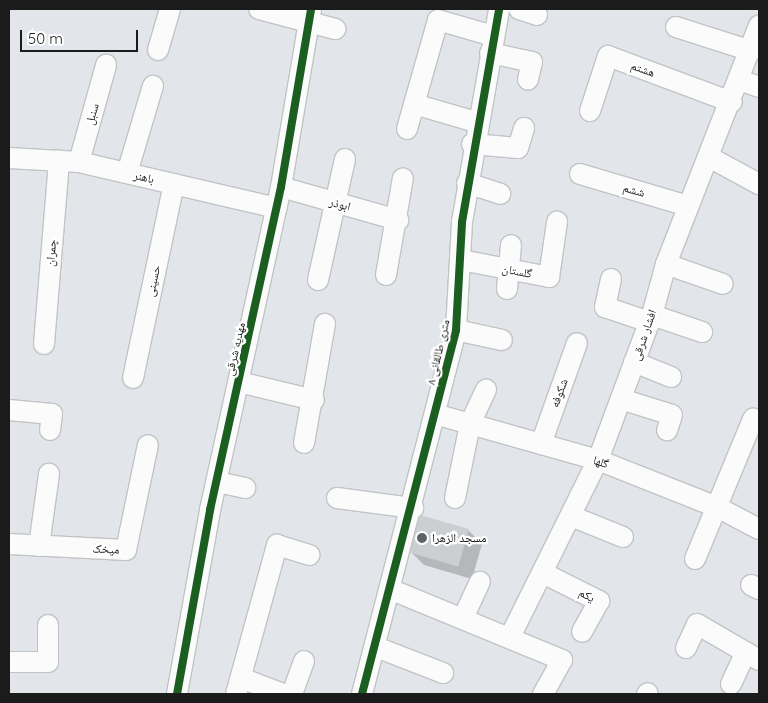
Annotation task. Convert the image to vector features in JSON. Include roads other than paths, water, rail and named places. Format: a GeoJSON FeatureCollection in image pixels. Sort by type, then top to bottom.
{"type":"FeatureCollection","features":[{"type":"Feature","properties":{"kind":"street"},"geometry":{"type":"LineString","coordinates":[[158,50],[170,9]]}},
{"type":"Feature","properties":{"kind":"street"},"geometry":{"type":"LineString","coordinates":[[259,9],[310,15],[335,29]]}},
{"type":"Feature","properties":{"kind":"street","name":"۸ متری طالقانی"},"geometry":{"type":"LineString","coordinates":[[362,694],[392,590],[456,330],[467,183],[472,144],[499,9]]}},
{"type":"Feature","properties":{"kind":"street","name":"مهدیه شرقی"},"geometry":{"type":"LineString","coordinates":[[177,694],[217,482],[281,187],[310,15]]}},
{"type":"Feature","properties":{"kind":"street"},"geometry":{"type":"LineString","coordinates":[[407,129],[438,20],[532,62],[528,80]]}},
{"type":"Feature","properties":{"kind":"street","name":"افشار شرقی"},"geometry":{"type":"LineString","coordinates":[[510,637],[598,460],[651,318],[666,264],[688,206],[732,102],[759,26]]}},
{"type":"Feature","properties":{"kind":"street"},"geometry":{"type":"LineString","coordinates":[[676,27],[751,51]]}},
{"type":"Feature","properties":{"kind":"street","name":"هشتم"},"geometry":{"type":"LineString","coordinates":[[590,111],[608,56],[732,102]]}},
{"type":"Feature","properties":{"kind":"street","name":"سنبل"},"geometry":{"type":"LineString","coordinates":[[79,162],[106,66]]}},
{"type":"Feature","properties":{"kind":"street"},"geometry":{"type":"LineString","coordinates":[[740,80],[759,87]]}},
{"type":"Feature","properties":{"kind":"street"},"geometry":{"type":"LineString","coordinates":[[127,173],[153,86]]}},
{"type":"Feature","properties":{"kind":"street"},"geometry":{"type":"LineString","coordinates":[[414,104],[476,122]]}},
{"type":"Feature","properties":{"kind":"street"},"geometry":{"type":"LineString","coordinates":[[472,144],[518,148],[524,128]]}},
{"type":"Feature","properties":{"kind":"street"},"geometry":{"type":"LineString","coordinates":[[709,157],[759,184]]}},
{"type":"Feature","properties":{"kind":"street","name":"باهنر"},"geometry":{"type":"LineString","coordinates":[[9,158],[79,162],[276,208]]}},
{"type":"Feature","properties":{"kind":"street"},"geometry":{"type":"LineString","coordinates":[[318,280],[344,159]]}},
{"type":"Feature","properties":{"kind":"street","name":"چمران"},"geometry":{"type":"LineString","coordinates":[[44,344],[59,161]]}},
{"type":"Feature","properties":{"kind":"street","name":"ششم"},"geometry":{"type":"LineString","coordinates":[[580,174],[688,206]]}},
{"type":"Feature","properties":{"kind":"street"},"geometry":{"type":"LineString","coordinates":[[386,275],[398,220],[403,178]]}},
{"type":"Feature","properties":{"kind":"street"},"geometry":{"type":"LineString","coordinates":[[467,183],[500,194]]}},
{"type":"Feature","properties":{"kind":"street","name":"حسینی"},"geometry":{"type":"LineString","coordinates":[[133,378],[174,184]]}},
{"type":"Feature","properties":{"kind":"street","name":"ابوذر"},"geometry":{"type":"LineString","coordinates":[[281,187],[398,220]]}},
{"type":"Feature","properties":{"kind":"street","name":"گلستان"},"geometry":{"type":"LineString","coordinates":[[461,260],[509,279],[548,277],[557,222]]}},
{"type":"Feature","properties":{"kind":"street"},"geometry":{"type":"LineString","coordinates":[[509,279],[511,245]]}},
{"type":"Feature","properties":{"kind":"street"},"geometry":{"type":"LineString","coordinates":[[666,264],[723,284]]}},
{"type":"Feature","properties":{"kind":"street"},"geometry":{"type":"LineString","coordinates":[[611,279],[604,307],[702,332]]}},
{"type":"Feature","properties":{"kind":"street"},"geometry":{"type":"LineString","coordinates":[[304,443],[314,400],[325,324]]}},
{"type":"Feature","properties":{"kind":"street"},"geometry":{"type":"LineString","coordinates":[[456,330],[502,340]]}},
{"type":"Feature","properties":{"kind":"street","name":"شکوفه"},"geometry":{"type":"LineString","coordinates":[[541,444],[577,343]]}},
{"type":"Feature","properties":{"kind":"street"},"geometry":{"type":"LineString","coordinates":[[634,362],[671,376]]}},
{"type":"Feature","properties":{"kind":"street"},"geometry":{"type":"LineString","coordinates":[[239,382],[314,400]]}},
{"type":"Feature","properties":{"kind":"street"},"geometry":{"type":"LineString","coordinates":[[456,498],[470,424],[486,389]]}},
{"type":"Feature","properties":{"kind":"street"},"geometry":{"type":"LineString","coordinates":[[621,399],[672,415],[667,430]]}},
{"type":"Feature","properties":{"kind":"street"},"geometry":{"type":"LineString","coordinates":[[9,410],[52,414],[50,430]]}},
{"type":"Feature","properties":{"kind":"street","name":"گلها"},"geometry":{"type":"LineString","coordinates":[[435,414],[598,460],[717,507],[759,529]]}},
{"type":"Feature","properties":{"kind":"street"},"geometry":{"type":"LineString","coordinates":[[695,559],[753,419]]}},
{"type":"Feature","properties":{"kind":"street","name":"میخک"},"geometry":{"type":"LineString","coordinates":[[9,544],[126,550],[148,445]]}},
{"type":"Feature","properties":{"kind":"street"},"geometry":{"type":"LineString","coordinates":[[39,546],[49,474]]}},
{"type":"Feature","properties":{"kind":"street"},"geometry":{"type":"LineString","coordinates":[[217,482],[245,488]]}},
{"type":"Feature","properties":{"kind":"street"},"geometry":{"type":"LineString","coordinates":[[337,498],[413,508]]}},
{"type":"Feature","properties":{"kind":"street"},"geometry":{"type":"LineString","coordinates":[[571,516],[623,537]]}},
{"type":"Feature","properties":{"kind":"street"},"geometry":{"type":"LineString","coordinates":[[283,694],[239,686],[277,545],[309,555]]}},
{"type":"Feature","properties":{"kind":"street","name":"یکم"},"geometry":{"type":"LineString","coordinates":[[543,573],[599,601],[582,632]]}},
{"type":"Feature","properties":{"kind":"street"},"geometry":{"type":"LineString","coordinates":[[463,618],[480,582]]}},
{"type":"Feature","properties":{"kind":"street"},"geometry":{"type":"LineString","coordinates":[[392,590],[562,660],[544,694]]}},
{"type":"Feature","properties":{"kind":"street"},"geometry":{"type":"LineString","coordinates":[[686,648],[697,624],[753,656],[731,684]]}},
{"type":"Feature","properties":{"kind":"street"},"geometry":{"type":"LineString","coordinates":[[9,662],[48,662],[48,625]]}},
{"type":"Feature","properties":{"kind":"street"},"geometry":{"type":"LineString","coordinates":[[376,647],[443,673]]}},
{"type":"Feature","properties":{"kind":"street"},"geometry":{"type":"LineString","coordinates":[[292,694],[304,661]]}},
{"type":"Feature","properties":{"kind":"place","name":"مسجد الزهرا"},"geometry":{"type":"Point","coordinates":[422,538]}}]}
